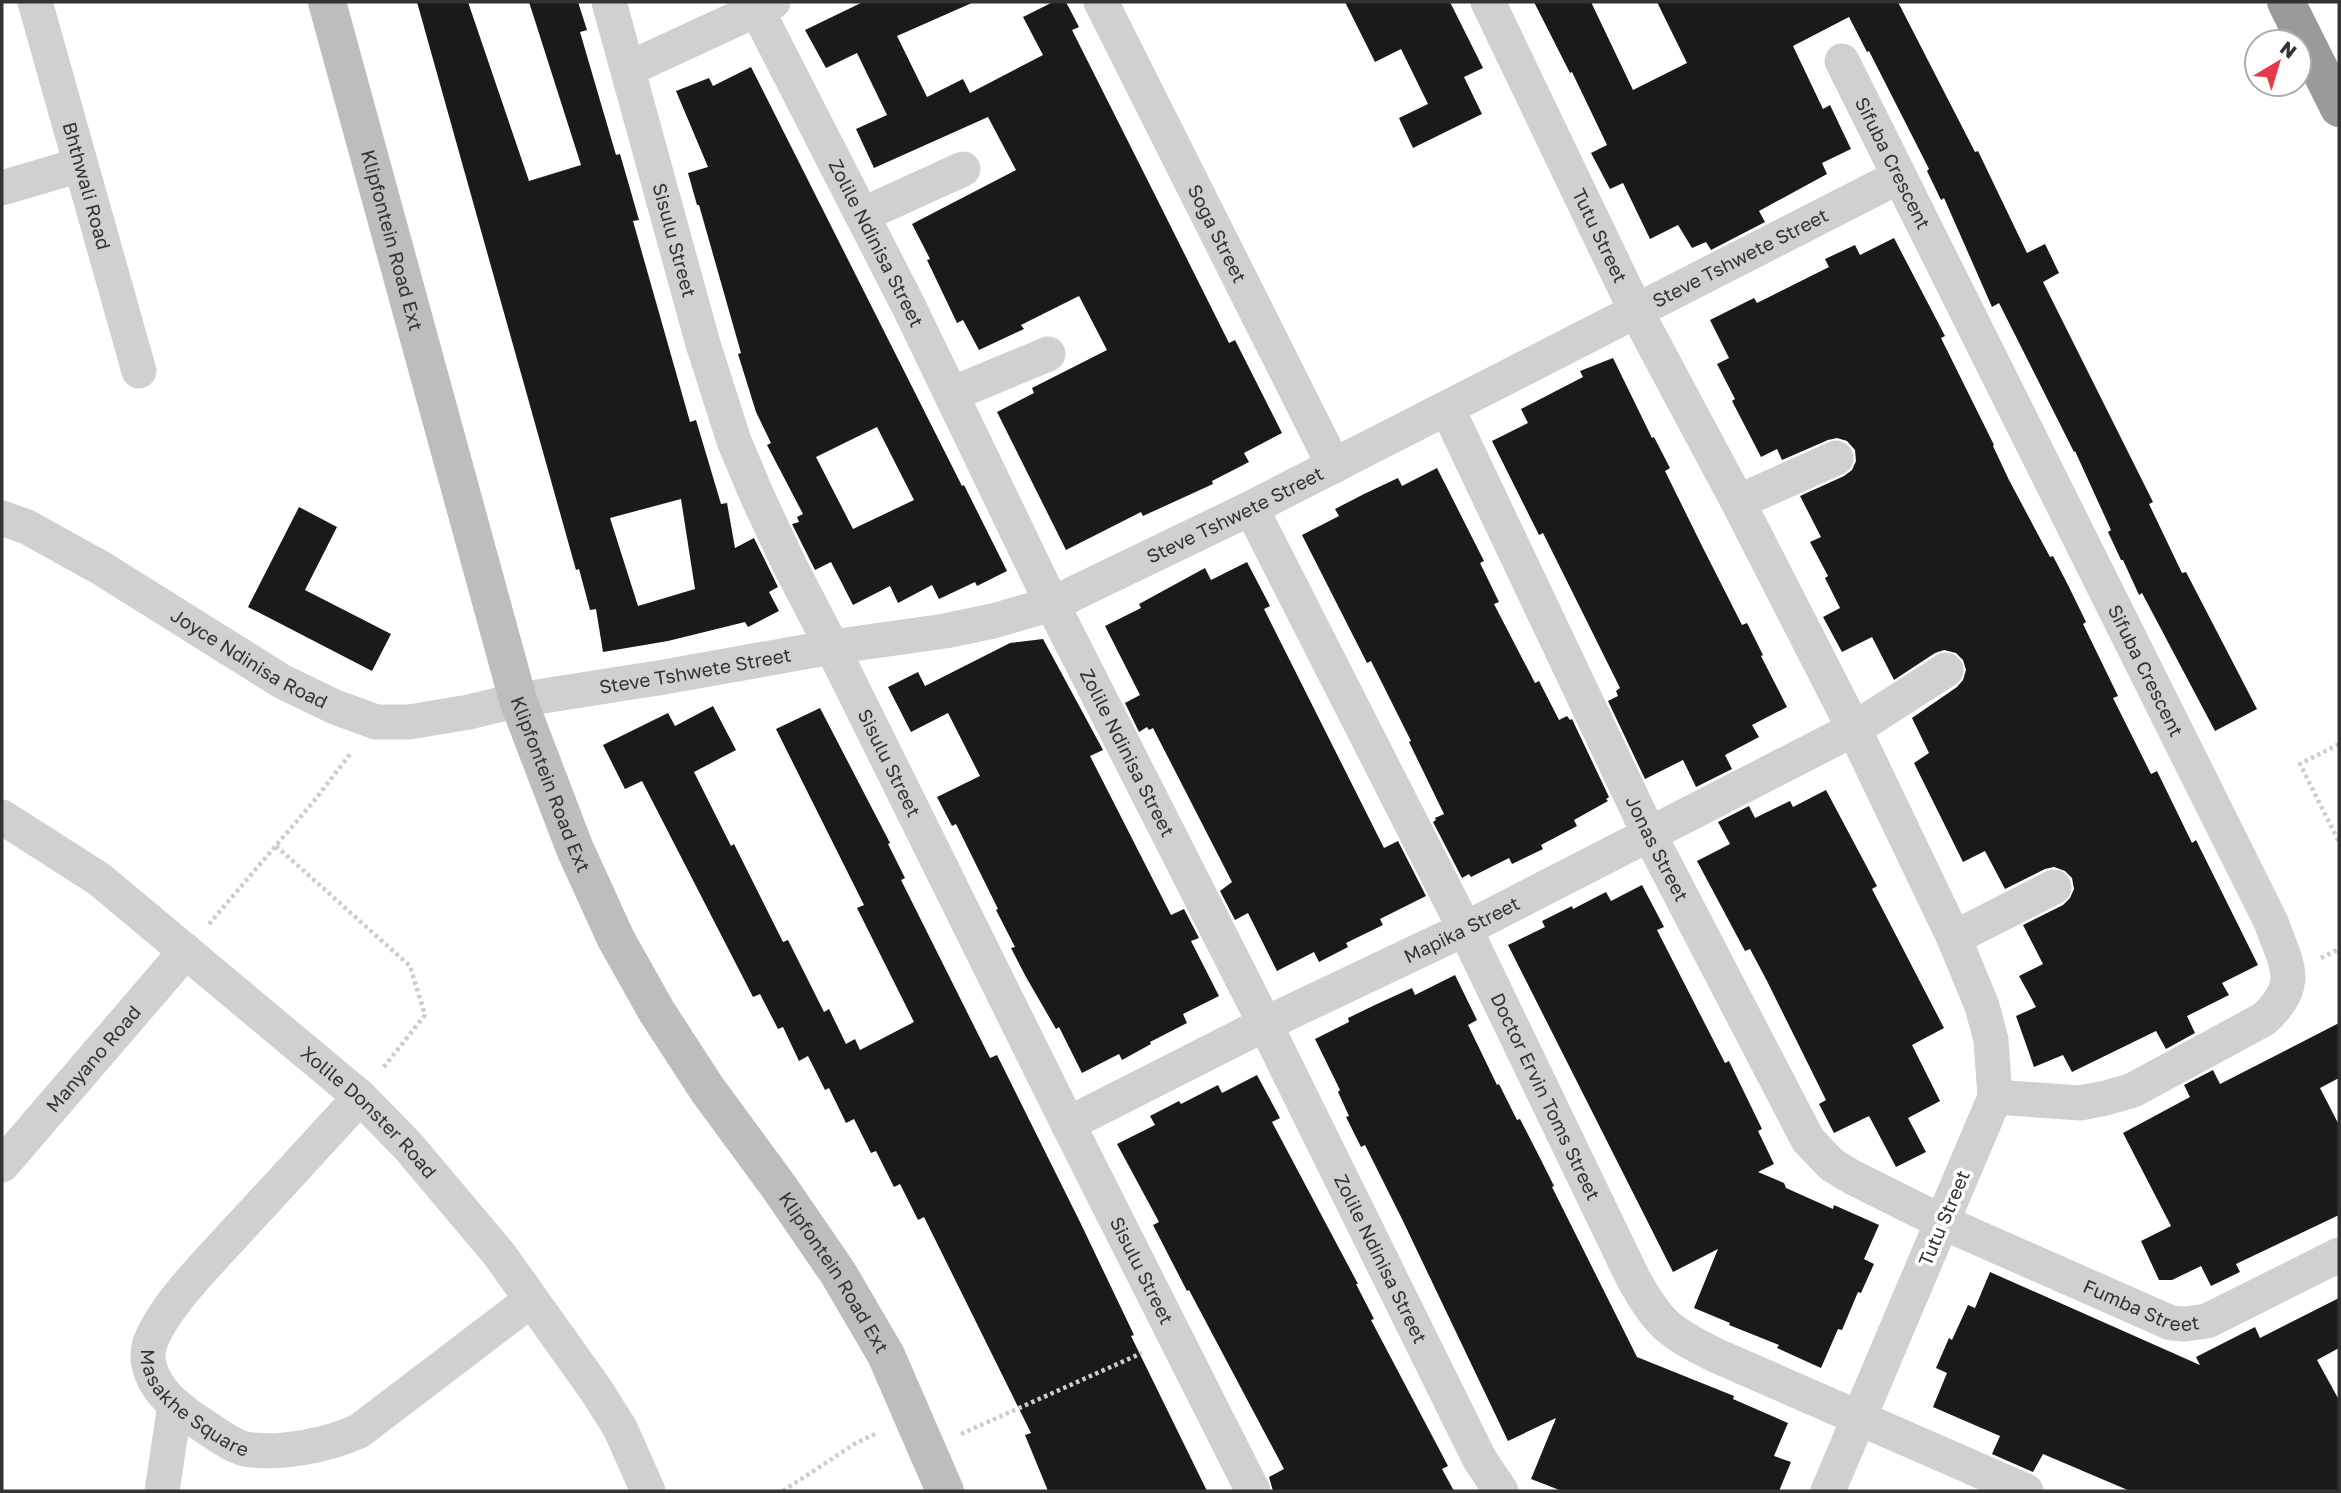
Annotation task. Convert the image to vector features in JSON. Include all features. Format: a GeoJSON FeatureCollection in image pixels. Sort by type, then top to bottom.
{"type":"FeatureCollection","features":[{"type":"Feature","properties":{"kind":"highway"},"geometry":{"type":"LineString","coordinates":[[2286,2],[2339,108]]}},
{"type":"Feature","properties":{"kind":"street","name":"Bhthwali Road"},"geometry":{"type":"LineString","coordinates":[[35,2],[139,371]]}},
{"type":"Feature","properties":{"kind":"street","name":"Klipfontein Road Ext"},"geometry":{"type":"LineString","coordinates":[[327,2],[518,700],[575,849],[616,939],[657,1012],[707,1089],[838,1273],[886,1355],[946,1491]]}},
{"type":"Feature","properties":{"kind":"street","name":"Sisulu Street"},"geometry":{"type":"LineString","coordinates":[[609,2],[703,344],[734,441],[788,562],[1254,1491]]}},
{"type":"Feature","properties":{"kind":"street","name":"Soga Street"},"geometry":{"type":"LineString","coordinates":[[1101,2],[1334,466]]}},
{"type":"Feature","properties":{"kind":"street","name":"Tutu Street"},"geometry":{"type":"LineString","coordinates":[[1488,2],[1637,313],[1738,502],[1854,729],[1954,938],[1982,1006],[1991,1040],[1995,1097],[1828,1491]]}},
{"type":"Feature","properties":{"kind":"street"},"geometry":{"type":"LineString","coordinates":[[628,69],[765,6]]}},
{"type":"Feature","properties":{"kind":"street","name":"Zolile Ndinisa Street"},"geometry":{"type":"LineString","coordinates":[[765,6],[862,215],[952,394],[1052,604],[1265,1024],[1480,1460],[1501,1491]]}},
{"type":"Feature","properties":{"kind":"street","name":"Sifuba Crescent"},"geometry":{"type":"LineString","coordinates":[[1842,61],[2271,922],[2289,974],[2288,990],[2280,1005],[2264,1019],[2133,1090],[2080,1103],[1995,1097]]}},
{"type":"Feature","properties":{"kind":"street"},"geometry":{"type":"LineString","coordinates":[[2,188],[80,165]]}},
{"type":"Feature","properties":{"kind":"street"},"geometry":{"type":"LineString","coordinates":[[862,215],[963,169]]}},
{"type":"Feature","properties":{"kind":"street","name":"Steve Tshwete Street"},"geometry":{"type":"LineString","coordinates":[[518,700],[832,647],[945,631],[1052,604],[1251,509],[1898,177]]}},
{"type":"Feature","properties":{"kind":"street"},"geometry":{"type":"LineString","coordinates":[[952,394],[1048,354]]}},
{"type":"Feature","properties":{"kind":"street","name":"Jonas Street"},"geometry":{"type":"LineString","coordinates":[[1447,408],[1649,834],[1808,1140],[1819,1153],[1842,1171],[1942,1222]]}},
{"type":"Feature","properties":{"kind":"street"},"geometry":{"type":"LineString","coordinates":[[1738,502],[1836,458]]}},
{"type":"Feature","properties":{"kind":"street","name":"Doctor Ervin Toms Street"},"geometry":{"type":"LineString","coordinates":[[1251,509],[1465,929],[1633,1278],[1659,1321],[1682,1338],[1715,1355],[2026,1491]]}},
{"type":"Feature","properties":{"kind":"street","name":"Joyce Ndinisa Road"},"geometry":{"type":"LineString","coordinates":[[2,518],[27,527],[92,564],[283,682],[335,707],[376,722],[410,722],[518,700]]}},
{"type":"Feature","properties":{"kind":"street"},"geometry":{"type":"LineString","coordinates":[[1854,729],[1946,670]]}},
{"type":"Feature","properties":{"kind":"street","name":"Mapika Street"},"geometry":{"type":"LineString","coordinates":[[1068,1124],[1265,1024],[1465,929],[1854,729]]}},
{"type":"Feature","properties":{"kind":"street","name":"Xolile Donster Road"},"geometry":{"type":"LineString","coordinates":[[2,817],[99,879],[359,1097],[408,1146],[499,1254],[608,1409],[620,1428],[648,1491]]}},
{"type":"Feature","properties":{"kind":"street"},"geometry":{"type":"LineString","coordinates":[[1954,938],[2054,887]]}},
{"type":"Feature","properties":{"kind":"street","name":"Manyano Road"},"geometry":{"type":"LineString","coordinates":[[2,1165],[186,951]]}},
{"type":"Feature","properties":{"kind":"street","name":"Masakhe Square"},"geometry":{"type":"LineString","coordinates":[[359,1097],[193,1280],[164,1318],[149,1345],[148,1357],[152,1377],[175,1405],[218,1436],[243,1449],[268,1450],[339,1441],[359,1431],[531,1300]]}},
{"type":"Feature","properties":{"kind":"street","name":"Fumba Street"},"geometry":{"type":"LineString","coordinates":[[1942,1222],[2158,1318],[2185,1324],[2207,1321],[2339,1255]]}},
{"type":"Feature","properties":{"kind":"street"},"geometry":{"type":"LineString","coordinates":[[163,1491],[175,1405]]}},
{"type":"Feature","properties":{"kind":"path"},"geometry":{"type":"LineString","coordinates":[[186,951],[314,801],[376,722]]}},
{"type":"Feature","properties":{"kind":"path"},"geometry":{"type":"LineString","coordinates":[[2339,744],[2300,764],[2339,842]]}},
{"type":"Feature","properties":{"kind":"path"},"geometry":{"type":"LineString","coordinates":[[276,846],[410,966],[425,1015],[359,1097]]}},
{"type":"Feature","properties":{"kind":"path"},"geometry":{"type":"LineString","coordinates":[[783,1491],[856,1443],[921,1432],[1177,1337]]}},
{"type":"Feature","properties":{"kind":"building"},"geometry":{"type":"Polygon","coordinates":[[[417,2],[468,2],[529,181],[581,165],[529,2],[578,2],[587,30],[580,32],[616,155],[620,154],[639,220],[633,221],[690,422],[696,420],[721,504],[727,503],[735,548],[754,538],[778,587],[769,592],[779,611],[748,627],[745,622],[668,641],[603,652],[596,609],[590,610],[579,569],[576,570],[417,2]],[[681,499],[610,518],[638,606],[695,589],[681,499]]]}},
{"type":"Feature","properties":{"kind":"building"},"geometry":{"type":"Polygon","coordinates":[[[863,2],[974,2],[897,36],[927,97],[963,79],[970,93],[1043,55],[1023,17],[1053,2],[1066,2],[1079,27],[1072,30],[1229,343],[1235,340],[1282,433],[1244,453],[1249,462],[1212,481],[1213,484],[1143,516],[1141,512],[1066,550],[997,412],[1034,393],[1032,388],[1107,350],[1079,296],[1021,325],[1024,329],[979,350],[963,320],[957,323],[912,224],[1016,170],[988,117],[874,168],[856,129],[887,115],[857,53],[826,68],[805,30],[863,2]]]}},
{"type":"Feature","properties":{"kind":"building"},"geometry":{"type":"Polygon","coordinates":[[[1345,2],[1450,2],[1483,68],[1464,77],[1482,114],[1413,148],[1399,118],[1428,104],[1401,49],[1375,62],[1345,2]]]}},
{"type":"Feature","properties":{"kind":"building"},"geometry":{"type":"Polygon","coordinates":[[[1534,2],[1591,2],[1633,90],[1687,63],[1657,2],[1898,2],[1975,152],[1978,151],[2027,253],[2045,244],[2059,273],[2043,282],[2153,502],[2149,504],[2182,573],[2186,572],[2257,709],[2215,731],[2142,593],[2139,595],[2121,560],[2108,532],[2111,530],[2075,451],[1999,303],[1992,307],[1944,198],[1941,200],[1927,171],[1929,169],[1849,17],[1793,46],[1823,109],[1830,105],[1851,149],[1822,163],[1827,174],[1759,211],[1765,222],[1711,250],[1706,242],[1692,248],[1678,225],[1650,239],[1623,183],[1610,189],[1591,153],[1607,145],[1534,2]]]}},
{"type":"Feature","properties":{"kind":"building"},"geometry":{"type":"Polygon","coordinates":[[[751,67],[1007,571],[977,586],[975,582],[939,599],[932,585],[898,603],[890,586],[853,605],[831,562],[815,570],[792,524],[799,522],[797,517],[803,514],[767,445],[771,443],[756,412],[688,173],[708,167],[676,91],[709,78],[713,86],[751,67]],[[877,427],[816,457],[853,529],[914,500],[877,427]]]}},
{"type":"Feature","properties":{"kind":"building"},"geometry":{"type":"Polygon","coordinates":[[[1894,238],[1945,336],[1941,338],[2009,480],[2050,557],[2053,556],[2086,622],[2083,624],[2118,696],[2113,698],[2151,774],[2157,771],[2192,843],[2196,840],[2258,965],[2222,983],[2229,995],[2187,1016],[2195,1033],[2166,1049],[2156,1031],[2072,1072],[2063,1055],[2034,1067],[2016,1016],[2036,1007],[2019,976],[2043,964],[2023,925],[2063,905],[2074,889],[2072,878],[2065,871],[2054,867],[2005,889],[1985,851],[1963,862],[1914,763],[1929,753],[1912,718],[1957,687],[1966,670],[1963,660],[1956,653],[1944,650],[1894,680],[1872,637],[1842,652],[1823,617],[1840,608],[1825,578],[1828,576],[1810,542],[1821,537],[1800,496],[1852,470],[1856,461],[1855,450],[1847,441],[1837,438],[1782,460],[1777,449],[1761,457],[1732,401],[1735,399],[1717,364],[1729,358],[1710,320],[1754,298],[1757,303],[1829,267],[1825,259],[1855,245],[1860,255],[1894,238]]]}},
{"type":"Feature","properties":{"kind":"building"},"geometry":{"type":"Polygon","coordinates":[[[1613,358],[1652,438],[1654,437],[1670,468],[1665,471],[1702,546],[1742,625],[1747,623],[1787,707],[1752,725],[1759,737],[1725,755],[1732,769],[1696,787],[1683,760],[1645,779],[1608,701],[1618,696],[1616,691],[1620,688],[1543,533],[1539,535],[1492,441],[1528,423],[1521,409],[1583,377],[1580,371],[1613,358]]]}},
{"type":"Feature","properties":{"kind":"building"},"geometry":{"type":"Polygon","coordinates":[[[1437,468],[1484,561],[1480,563],[1499,602],[1494,604],[1535,683],[1539,681],[1559,720],[1567,716],[1572,719],[1609,797],[1606,799],[1608,801],[1574,820],[1577,826],[1541,845],[1543,849],[1512,864],[1509,858],[1471,877],[1469,874],[1462,878],[1433,822],[1444,814],[1409,742],[1411,741],[1371,661],[1367,663],[1302,535],[1339,516],[1335,509],[1364,494],[1398,478],[1402,486],[1437,468]]]}},
{"type":"Feature","properties":{"kind":"building"},"geometry":{"type":"Polygon","coordinates":[[[299,507],[337,527],[305,590],[391,634],[372,671],[248,607],[299,507]]]}},
{"type":"Feature","properties":{"kind":"building"},"geometry":{"type":"Polygon","coordinates":[[[1247,562],[1270,606],[1264,609],[1384,848],[1398,841],[1426,896],[1380,919],[1383,925],[1346,943],[1348,947],[1319,962],[1314,952],[1277,971],[1248,913],[1235,920],[1220,891],[1232,882],[1153,728],[1149,730],[1147,727],[1139,732],[1125,703],[1140,695],[1105,626],[1141,608],[1139,604],[1205,568],[1211,580],[1247,562]]]}},
{"type":"Feature","properties":{"kind":"building"},"geometry":{"type":"Polygon","coordinates":[[[1043,639],[1103,750],[1090,756],[1171,915],[1184,909],[1199,938],[1191,941],[1219,996],[1183,1014],[1187,1023],[1150,1042],[1151,1044],[1122,1060],[1119,1054],[1082,1073],[1059,1027],[1056,1029],[1026,977],[1011,948],[1015,947],[996,910],[998,909],[956,824],[952,826],[937,797],[980,776],[948,713],[911,732],[888,687],[918,672],[925,686],[1010,643],[1043,639]]]}},
{"type":"Feature","properties":{"kind":"building"},"geometry":{"type":"Polygon","coordinates":[[[713,706],[736,750],[694,772],[783,942],[788,940],[824,1012],[829,1009],[846,1044],[855,1039],[860,1050],[914,1022],[857,908],[864,905],[776,729],[820,708],[890,843],[888,844],[905,878],[901,880],[990,1058],[997,1055],[1081,1224],[1134,1335],[1131,1336],[1207,1491],[1048,1491],[1025,1435],[1031,1433],[924,1217],[918,1220],[900,1184],[894,1187],[876,1151],[871,1153],[854,1119],[846,1123],[829,1088],[825,1090],[808,1056],[799,1061],[783,1027],[778,1029],[760,994],[753,997],[642,781],[625,789],[603,745],[668,713],[675,726],[713,706]]]}},
{"type":"Feature","properties":{"kind":"building"},"geometry":{"type":"Polygon","coordinates":[[[1826,790],[1877,886],[1872,889],[1944,1028],[1912,1045],[1940,1101],[1908,1118],[1926,1152],[1896,1167],[1869,1116],[1834,1133],[1819,1104],[1826,1100],[1767,981],[1750,949],[1745,951],[1697,861],[1730,844],[1718,822],[1749,806],[1755,818],[1790,801],[1793,807],[1826,790]]]}},
{"type":"Feature","properties":{"kind":"building"},"geometry":{"type":"Polygon","coordinates":[[[1642,885],[1664,927],[1657,930],[1725,1063],[1729,1061],[1762,1129],[1758,1131],[1774,1164],[1758,1172],[1833,1209],[1834,1205],[1879,1225],[1864,1259],[1874,1264],[1861,1293],[1858,1292],[1842,1330],[1838,1329],[1821,1368],[1777,1348],[1779,1345],[1694,1308],[1718,1249],[1673,1272],[1508,945],[1545,927],[1542,921],[1572,906],[1573,909],[1606,892],[1611,901],[1642,885]]]}},
{"type":"Feature","properties":{"kind":"building"},"geometry":{"type":"Polygon","coordinates":[[[1455,975],[1477,1020],[1468,1025],[1497,1085],[1499,1084],[1517,1120],[1520,1119],[1539,1156],[1637,1357],[1734,1396],[1733,1399],[1788,1423],[1774,1456],[1791,1462],[1779,1491],[1562,1491],[1531,1479],[1556,1418],[1508,1441],[1365,1145],[1361,1147],[1346,1117],[1349,1116],[1338,1092],[1340,1090],[1315,1039],[1349,1022],[1348,1018],[1412,988],[1415,995],[1455,975]]]}},
{"type":"Feature","properties":{"kind":"building"},"geometry":{"type":"Polygon","coordinates":[[[2339,1023],[2339,1078],[2320,1088],[2339,1125],[2339,1215],[2236,1264],[2240,1272],[2211,1286],[2201,1266],[2172,1280],[2159,1280],[2141,1241],[2171,1226],[2123,1133],[2190,1097],[2184,1085],[2213,1070],[2220,1084],[2339,1023]]]}},
{"type":"Feature","properties":{"kind":"building"},"geometry":{"type":"Polygon","coordinates":[[[1257,1075],[1280,1118],[1272,1122],[1358,1284],[1374,1319],[1371,1320],[1448,1466],[1442,1469],[1454,1491],[1273,1491],[1269,1477],[1284,1469],[1153,1225],[1159,1222],[1117,1144],[1155,1125],[1150,1116],[1179,1101],[1181,1104],[1218,1085],[1222,1093],[1257,1075]]]}},
{"type":"Feature","properties":{"kind":"building"},"geometry":{"type":"Polygon","coordinates":[[[1990,1272],[2200,1365],[2196,1357],[2255,1327],[2260,1338],[2339,1298],[2339,1348],[2317,1360],[2339,1400],[2339,1491],[2130,1491],[2043,1454],[2033,1472],[1992,1454],[2000,1436],[1933,1407],[1947,1373],[1936,1368],[1968,1305],[1975,1308],[1990,1272]]]}}]}
